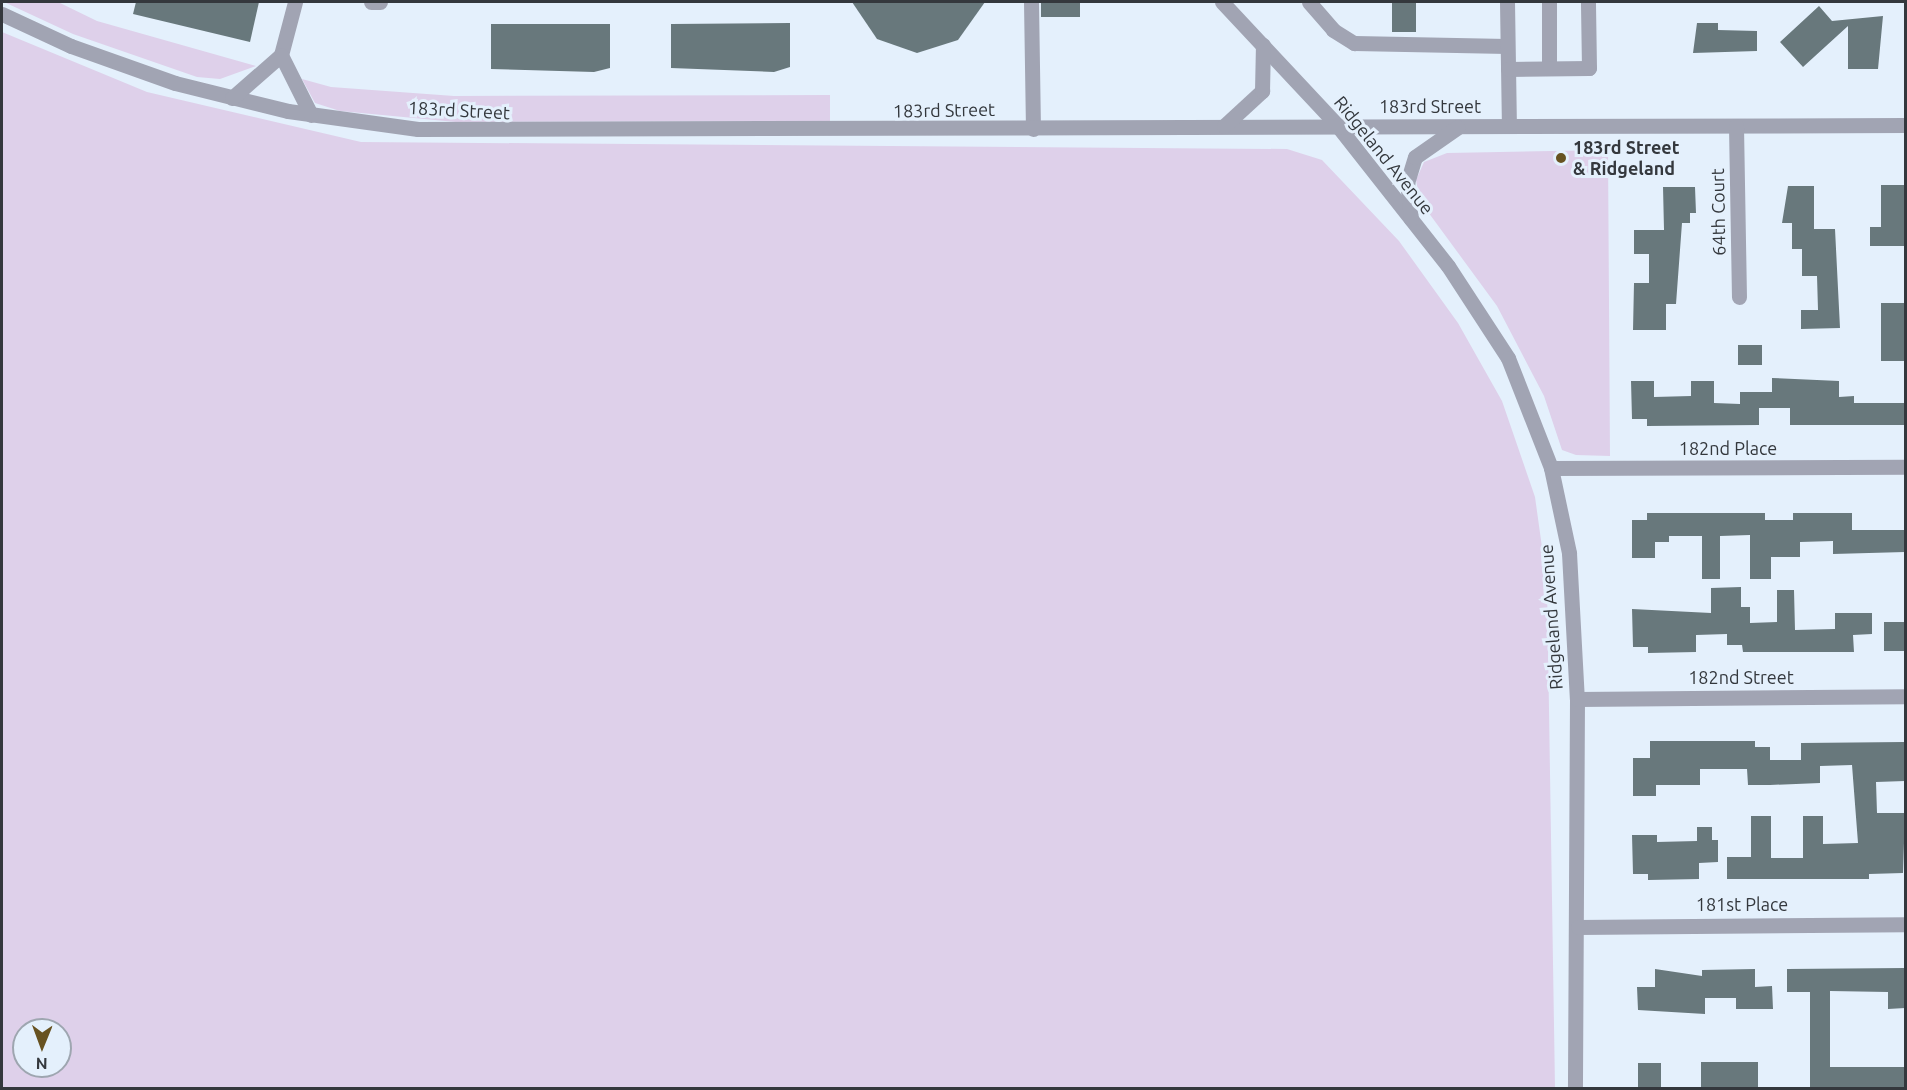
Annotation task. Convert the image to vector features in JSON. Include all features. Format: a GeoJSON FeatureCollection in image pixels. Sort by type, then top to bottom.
{"type":"FeatureCollection","features":[{"type":"Feature","properties":{"kind":"street"},"geometry":{"type":"LineString","coordinates":[[232,98],[281,55],[295,2]]}},
{"type":"Feature","properties":{"kind":"street"},"geometry":{"type":"LineString","coordinates":[[371,2],[380,2]]}},
{"type":"Feature","properties":{"kind":"street"},"geometry":{"type":"LineString","coordinates":[[1031,2],[1033,129]]}},
{"type":"Feature","properties":{"kind":"street","name":"Ridgeland Avenue"},"geometry":{"type":"LineString","coordinates":[[1222,2],[1337,125],[1411,219],[1508,357],[1551,468],[1569,553],[1577,699],[1578,927],[1575,1089]]}},
{"type":"Feature","properties":{"kind":"street"},"geometry":{"type":"LineString","coordinates":[[1309,2],[1333,30],[1354,44],[1508,46]]}},
{"type":"Feature","properties":{"kind":"street"},"geometry":{"type":"LineString","coordinates":[[1507,2],[1509,126]]}},
{"type":"Feature","properties":{"kind":"street"},"geometry":{"type":"LineString","coordinates":[[1549,2],[1549,68]]}},
{"type":"Feature","properties":{"kind":"street"},"geometry":{"type":"LineString","coordinates":[[1508,69],[1589,68],[1588,2]]}},
{"type":"Feature","properties":{"kind":"street","name":"183rd Street"},"geometry":{"type":"LineString","coordinates":[[2,15],[123,66],[232,98],[311,115],[418,129],[505,133],[1337,125],[1905,125]]}},
{"type":"Feature","properties":{"kind":"street"},"geometry":{"type":"LineString","coordinates":[[1224,126],[1262,91],[1263,45]]}},
{"type":"Feature","properties":{"kind":"street"},"geometry":{"type":"LineString","coordinates":[[281,55],[311,115]]}},
{"type":"Feature","properties":{"kind":"street"},"geometry":{"type":"LineString","coordinates":[[1411,219],[1407,183],[1415,157],[1460,126]]}},
{"type":"Feature","properties":{"kind":"street","name":"64th Court"},"geometry":{"type":"LineString","coordinates":[[1736,126],[1739,297]]}},
{"type":"Feature","properties":{"kind":"street","name":"182nd Place"},"geometry":{"type":"LineString","coordinates":[[1551,468],[1905,467]]}},
{"type":"Feature","properties":{"kind":"street","name":"182nd Street"},"geometry":{"type":"LineString","coordinates":[[1577,699],[1905,696]]}},
{"type":"Feature","properties":{"kind":"street","name":"181st Place"},"geometry":{"type":"LineString","coordinates":[[1578,927],[1905,924]]}},
{"type":"Feature","properties":{"kind":"shaded area"},"geometry":{"type":"Polygon","coordinates":[[[4,2],[58,2],[97,21],[256,66],[220,79],[197,77],[73,34],[4,2]]]}},
{"type":"Feature","properties":{"kind":"shaded area"},"geometry":{"type":"Polygon","coordinates":[[[2,32],[147,92],[361,142],[1287,149],[1322,160],[1399,241],[1458,323],[1502,401],[1535,497],[1547,583],[1555,1088],[2,1088],[2,32]]]}},
{"type":"Feature","properties":{"kind":"shaded area"},"geometry":{"type":"Polygon","coordinates":[[[302,79],[331,87],[454,96],[830,95],[830,121],[456,122],[340,111],[315,103],[302,79]]]}},
{"type":"Feature","properties":{"kind":"shaded area"},"geometry":{"type":"Polygon","coordinates":[[[1608,150],[1610,456],[1576,455],[1562,450],[1544,396],[1497,306],[1420,201],[1416,180],[1424,162],[1447,153],[1608,150]]]}},
{"type":"Feature","properties":{"kind":"building"},"geometry":{"type":"Polygon","coordinates":[[[136,2],[259,2],[250,42],[133,14],[136,2]]]}},
{"type":"Feature","properties":{"kind":"building"},"geometry":{"type":"Polygon","coordinates":[[[852,2],[985,2],[958,40],[917,53],[877,39],[852,2]]]}},
{"type":"Feature","properties":{"kind":"building"},"geometry":{"type":"Polygon","coordinates":[[[1041,2],[1080,2],[1080,17],[1041,17],[1041,2]]]}},
{"type":"Feature","properties":{"kind":"building"},"geometry":{"type":"Polygon","coordinates":[[[1392,2],[1416,2],[1416,32],[1392,32],[1392,2]]]}},
{"type":"Feature","properties":{"kind":"building"},"geometry":{"type":"Polygon","coordinates":[[[1819,6],[1832,21],[1883,16],[1878,69],[1848,69],[1848,26],[1803,67],[1780,42],[1819,6]]]}},
{"type":"Feature","properties":{"kind":"building"},"geometry":{"type":"Polygon","coordinates":[[[790,23],[790,67],[774,72],[671,68],[671,24],[790,23]]]}},
{"type":"Feature","properties":{"kind":"building"},"geometry":{"type":"Polygon","coordinates":[[[1697,23],[1718,23],[1718,30],[1757,31],[1757,51],[1693,53],[1697,23]]]}},
{"type":"Feature","properties":{"kind":"building"},"geometry":{"type":"Polygon","coordinates":[[[491,24],[610,24],[610,68],[594,72],[491,69],[491,24]]]}},
{"type":"Feature","properties":{"kind":"building"},"geometry":{"type":"Polygon","coordinates":[[[1881,185],[1905,185],[1905,246],[1870,246],[1870,227],[1881,227],[1881,185]]]}},
{"type":"Feature","properties":{"kind":"building"},"geometry":{"type":"Polygon","coordinates":[[[1788,186],[1814,186],[1814,229],[1835,229],[1840,328],[1801,329],[1801,310],[1818,310],[1817,276],[1802,276],[1802,249],[1792,249],[1792,223],[1782,223],[1788,186]]]}},
{"type":"Feature","properties":{"kind":"building"},"geometry":{"type":"Polygon","coordinates":[[[1663,187],[1695,187],[1696,213],[1690,213],[1690,223],[1682,223],[1676,304],[1666,304],[1666,330],[1633,330],[1634,283],[1649,283],[1649,254],[1634,254],[1634,230],[1664,230],[1663,187]]]}},
{"type":"Feature","properties":{"kind":"building"},"geometry":{"type":"Polygon","coordinates":[[[1881,303],[1905,303],[1905,361],[1881,361],[1881,303]]]}},
{"type":"Feature","properties":{"kind":"building"},"geometry":{"type":"Polygon","coordinates":[[[1738,345],[1762,345],[1762,365],[1738,365],[1738,345]]]}},
{"type":"Feature","properties":{"kind":"building"},"geometry":{"type":"Polygon","coordinates":[[[1772,378],[1839,381],[1839,397],[1854,396],[1854,403],[1905,403],[1905,425],[1790,425],[1790,408],[1759,408],[1759,425],[1647,426],[1647,419],[1632,419],[1631,381],[1654,381],[1654,397],[1691,396],[1691,381],[1714,381],[1714,403],[1740,404],[1740,392],[1772,392],[1772,378]]]}},
{"type":"Feature","properties":{"kind":"building"},"geometry":{"type":"Polygon","coordinates":[[[1647,513],[1765,513],[1765,520],[1793,520],[1793,513],[1852,513],[1852,530],[1905,530],[1905,552],[1833,554],[1833,541],[1800,542],[1800,557],[1771,557],[1771,579],[1750,579],[1750,535],[1720,536],[1720,579],[1702,579],[1702,536],[1669,536],[1669,542],[1655,542],[1655,558],[1632,558],[1632,520],[1647,520],[1647,513]]]}},
{"type":"Feature","properties":{"kind":"building"},"geometry":{"type":"Polygon","coordinates":[[[1741,587],[1741,607],[1750,607],[1750,623],[1777,622],[1777,590],[1794,590],[1795,630],[1835,629],[1835,613],[1872,613],[1872,634],[1853,635],[1854,652],[1743,652],[1742,645],[1727,645],[1727,634],[1696,635],[1696,652],[1648,653],[1648,647],[1633,647],[1632,609],[1711,613],[1711,588],[1741,587]]]}},
{"type":"Feature","properties":{"kind":"building"},"geometry":{"type":"Polygon","coordinates":[[[1884,622],[1905,622],[1905,651],[1884,651],[1884,622]]]}},
{"type":"Feature","properties":{"kind":"building"},"geometry":{"type":"Polygon","coordinates":[[[1650,741],[1755,741],[1755,747],[1770,747],[1770,760],[1801,760],[1801,743],[1904,742],[1905,781],[1876,782],[1877,813],[1905,813],[1903,873],[1869,874],[1869,879],[1727,879],[1727,857],[1751,857],[1751,816],[1771,816],[1771,858],[1803,858],[1803,816],[1823,816],[1823,844],[1858,843],[1852,765],[1820,766],[1820,783],[1770,785],[1748,785],[1747,769],[1700,769],[1700,785],[1656,785],[1656,796],[1633,796],[1633,758],[1650,758],[1650,741]]]}},
{"type":"Feature","properties":{"kind":"building"},"geometry":{"type":"Polygon","coordinates":[[[1697,827],[1712,827],[1712,840],[1718,840],[1718,862],[1699,863],[1699,879],[1648,880],[1648,874],[1633,874],[1632,835],[1657,835],[1657,842],[1697,841],[1697,827]]]}},
{"type":"Feature","properties":{"kind":"building"},"geometry":{"type":"Polygon","coordinates":[[[1905,968],[1905,1008],[1888,1009],[1888,992],[1830,991],[1830,1067],[1905,1067],[1905,1089],[1810,1089],[1810,992],[1787,992],[1787,969],[1905,968]]]}},
{"type":"Feature","properties":{"kind":"building"},"geometry":{"type":"Polygon","coordinates":[[[1655,969],[1702,976],[1702,970],[1755,969],[1755,987],[1772,986],[1773,1009],[1736,1009],[1736,998],[1705,998],[1705,1014],[1638,1010],[1637,987],[1655,987],[1655,969]]]}},
{"type":"Feature","properties":{"kind":"building"},"geometry":{"type":"Polygon","coordinates":[[[1701,1062],[1758,1062],[1758,1088],[1701,1088],[1701,1062]]]}},
{"type":"Feature","properties":{"kind":"building"},"geometry":{"type":"Polygon","coordinates":[[[1638,1063],[1661,1063],[1661,1088],[1638,1088],[1638,1063]]]}},
{"type":"Feature","properties":{"kind":"place","name":"183rd Street & Ridgeland"},"geometry":{"type":"Point","coordinates":[1561,158]}}]}
